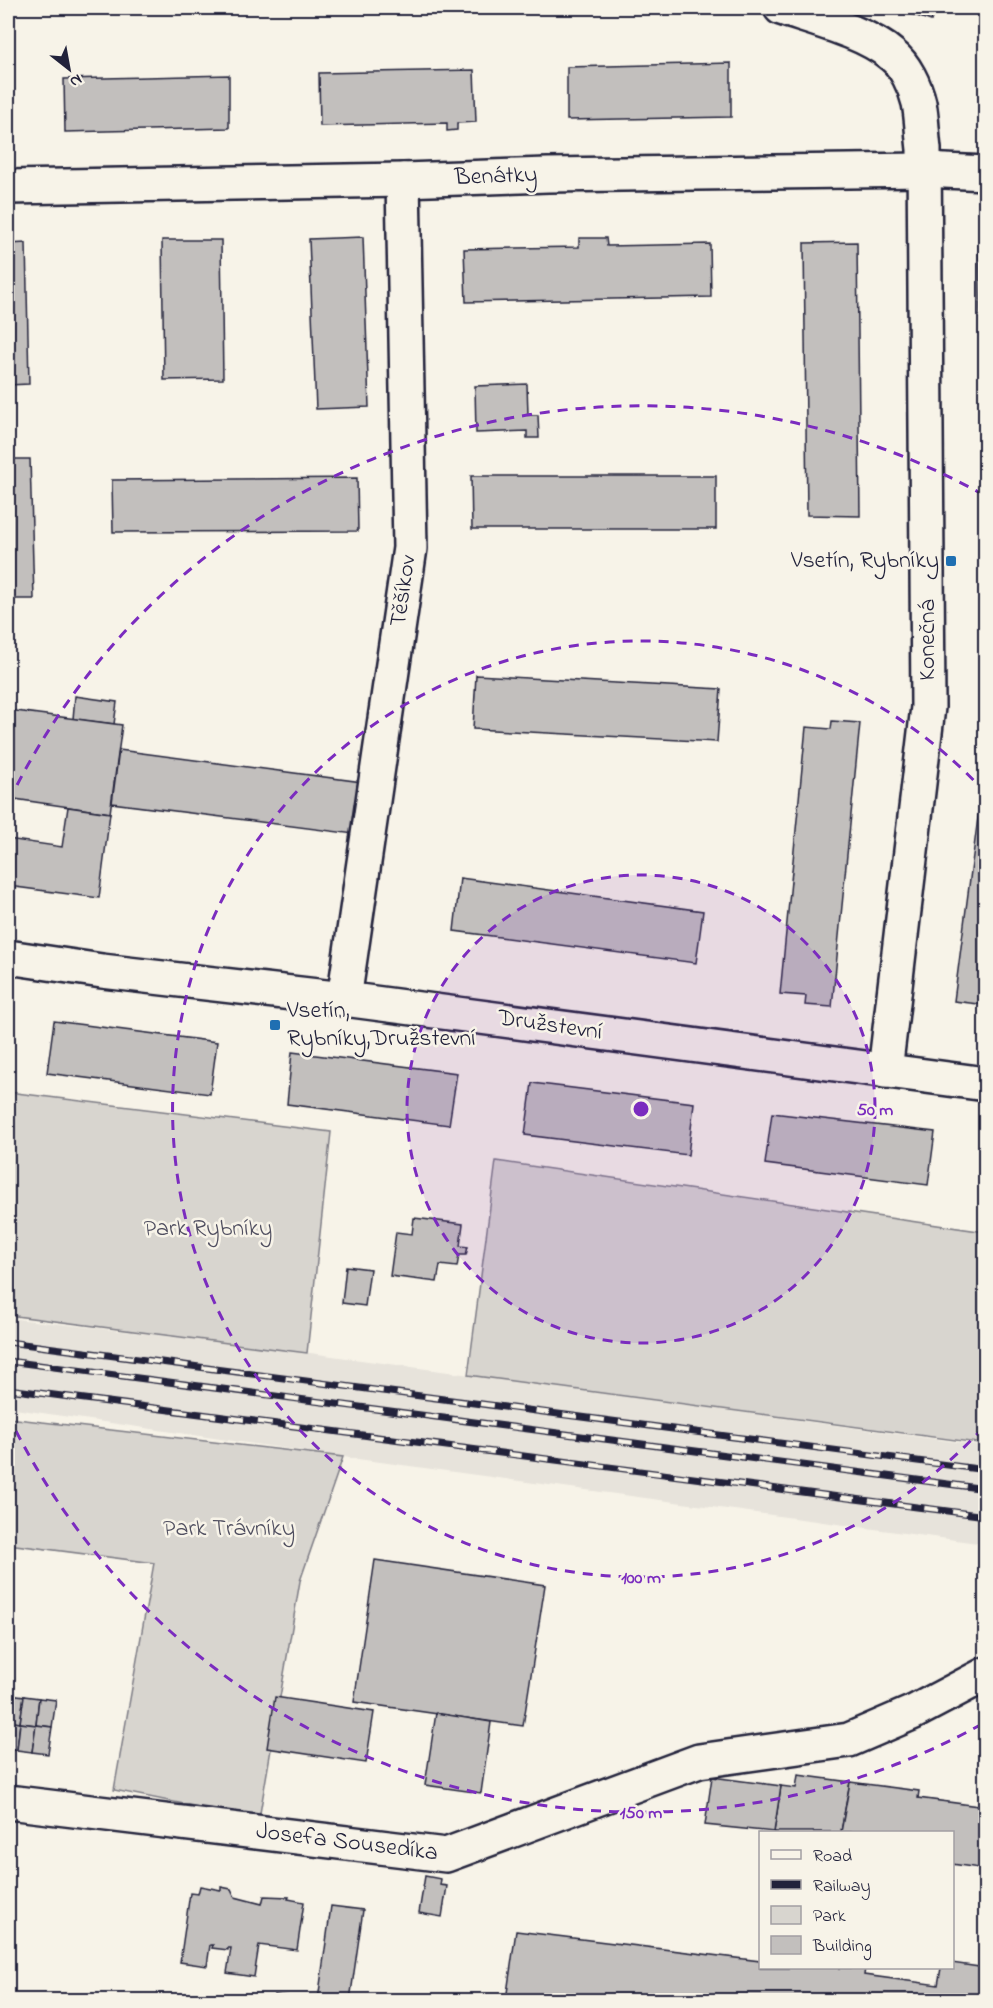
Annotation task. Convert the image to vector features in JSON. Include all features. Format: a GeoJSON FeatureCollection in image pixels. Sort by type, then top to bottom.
{"type":"FeatureCollection","features":[{"type":"Feature","properties":{"kind":"street","name":"Konečná"},"geometry":{"type":"LineString","coordinates":[[781,8],[874,43],[892,54],[903,67],[919,101],[924,149],[928,706],[885,1071]]}},
{"type":"Feature","properties":{"kind":"street","name":"Benátky"},"geometry":{"type":"LineString","coordinates":[[8,187],[548,175],[924,170],[986,173]]}},
{"type":"Feature","properties":{"kind":"street","name":"Těšíkov"},"geometry":{"type":"LineString","coordinates":[[344,999],[410,548],[402,180]]}},
{"type":"Feature","properties":{"kind":"street","name":"Družstevní"},"geometry":{"type":"LineString","coordinates":[[8,957],[102,971],[344,999],[986,1083]]}},
{"type":"Feature","properties":{"kind":"street","name":"Josefa Sousedíka"},"geometry":{"type":"LineString","coordinates":[[8,1802],[447,1855],[699,1761],[849,1740],[914,1712],[986,1674]]}},
{"type":"Feature","properties":{"kind":"shaded area"},"geometry":{"type":"Polygon","coordinates":[[[8,1318],[281,1349],[985,1446],[985,1544],[343,1457],[8,1408],[8,1318]]]}},
{"type":"Feature","properties":{"kind":"green space","name":"Park Rybníky"},"geometry":{"type":"Polygon","coordinates":[[[8,1092],[331,1132],[307,1353],[8,1315],[8,1092]]]}},
{"type":"Feature","properties":{"kind":"green space"},"geometry":{"type":"Polygon","coordinates":[[[496,1161],[985,1232],[985,1444],[468,1375],[496,1161]]]}},
{"type":"Feature","properties":{"kind":"green space","name":"Park Trávníky"},"geometry":{"type":"Polygon","coordinates":[[[8,1418],[343,1457],[300,1581],[259,1819],[114,1790],[154,1563],[8,1544],[8,1418]]]}},
{"type":"Feature","properties":{"kind":"building"},"geometry":{"type":"Polygon","coordinates":[[[905,8],[936,8],[931,21],[903,11],[905,8]]]}},
{"type":"Feature","properties":{"kind":"building"},"geometry":{"type":"Polygon","coordinates":[[[731,63],[731,117],[567,120],[567,67],[731,63]]]}},
{"type":"Feature","properties":{"kind":"building"},"geometry":{"type":"Polygon","coordinates":[[[474,70],[476,122],[457,123],[457,130],[447,131],[447,123],[320,126],[319,73],[474,70]]]}},
{"type":"Feature","properties":{"kind":"building"},"geometry":{"type":"Polygon","coordinates":[[[229,75],[229,128],[65,132],[64,79],[229,75]]]}},
{"type":"Feature","properties":{"kind":"building"},"geometry":{"type":"Polygon","coordinates":[[[363,237],[369,407],[316,409],[309,239],[363,237]]]}},
{"type":"Feature","properties":{"kind":"building"},"geometry":{"type":"Polygon","coordinates":[[[579,238],[606,238],[607,246],[710,244],[711,297],[466,302],[464,249],[579,247],[579,238]]]}},
{"type":"Feature","properties":{"kind":"building"},"geometry":{"type":"Polygon","coordinates":[[[162,240],[221,240],[223,379],[164,380],[162,240]]]}},
{"type":"Feature","properties":{"kind":"building"},"geometry":{"type":"Polygon","coordinates":[[[979,241],[986,241],[986,514],[983,514],[979,241]]]}},
{"type":"Feature","properties":{"kind":"building"},"geometry":{"type":"Polygon","coordinates":[[[857,242],[860,516],[807,515],[804,243],[857,242]]]}},
{"type":"Feature","properties":{"kind":"building"},"geometry":{"type":"Polygon","coordinates":[[[26,243],[29,384],[8,385],[8,244],[26,243]]]}},
{"type":"Feature","properties":{"kind":"building"},"geometry":{"type":"Polygon","coordinates":[[[527,384],[528,415],[538,415],[539,438],[527,438],[527,431],[476,433],[475,386],[527,384]]]}},
{"type":"Feature","properties":{"kind":"building"},"geometry":{"type":"Polygon","coordinates":[[[8,459],[30,459],[34,599],[8,599],[8,459]]]}},
{"type":"Feature","properties":{"kind":"building"},"geometry":{"type":"Polygon","coordinates":[[[471,476],[716,476],[716,529],[472,529],[471,476]]]}},
{"type":"Feature","properties":{"kind":"building"},"geometry":{"type":"Polygon","coordinates":[[[357,478],[358,531],[113,532],[112,480],[357,478]]]}},
{"type":"Feature","properties":{"kind":"building"},"geometry":{"type":"Polygon","coordinates":[[[476,675],[721,689],[717,742],[473,729],[476,675]]]}},
{"type":"Feature","properties":{"kind":"building"},"geometry":{"type":"Polygon","coordinates":[[[75,696],[117,702],[114,724],[73,719],[75,696]]]}},
{"type":"Feature","properties":{"kind":"building"},"geometry":{"type":"Polygon","coordinates":[[[8,710],[122,725],[110,813],[8,798],[8,710]]]}},
{"type":"Feature","properties":{"kind":"building"},"geometry":{"type":"Polygon","coordinates":[[[832,721],[860,723],[832,1007],[805,1005],[806,996],[780,994],[806,727],[831,729],[832,721]]]}},
{"type":"Feature","properties":{"kind":"building"},"geometry":{"type":"Polygon","coordinates":[[[119,750],[362,782],[354,834],[112,803],[119,750]]]}},
{"type":"Feature","properties":{"kind":"building"},"geometry":{"type":"Polygon","coordinates":[[[986,756],[986,1005],[954,1001],[986,756]]]}},
{"type":"Feature","properties":{"kind":"building"},"geometry":{"type":"Polygon","coordinates":[[[68,807],[110,813],[99,898],[8,886],[8,839],[62,847],[68,807]]]}},
{"type":"Feature","properties":{"kind":"building"},"geometry":{"type":"Polygon","coordinates":[[[460,878],[703,911],[696,963],[454,931],[460,878]]]}},
{"type":"Feature","properties":{"kind":"building"},"geometry":{"type":"Polygon","coordinates":[[[54,1021],[217,1042],[210,1094],[47,1073],[54,1021]]]}},
{"type":"Feature","properties":{"kind":"building"},"geometry":{"type":"Polygon","coordinates":[[[292,1052],[457,1073],[449,1125],[287,1104],[292,1052]]]}},
{"type":"Feature","properties":{"kind":"building"},"geometry":{"type":"Polygon","coordinates":[[[532,1083],[694,1103],[688,1155],[525,1135],[532,1083]]]}},
{"type":"Feature","properties":{"kind":"building"},"geometry":{"type":"Polygon","coordinates":[[[772,1113],[935,1132],[928,1185],[765,1164],[772,1113]]]}},
{"type":"Feature","properties":{"kind":"building"},"geometry":{"type":"Polygon","coordinates":[[[414,1218],[463,1224],[460,1246],[468,1247],[466,1255],[459,1255],[457,1267],[440,1265],[437,1282],[390,1276],[396,1232],[412,1234],[414,1218]]]}},
{"type":"Feature","properties":{"kind":"building"},"geometry":{"type":"Polygon","coordinates":[[[346,1266],[370,1269],[365,1306],[342,1303],[346,1266]]]}},
{"type":"Feature","properties":{"kind":"building"},"geometry":{"type":"Polygon","coordinates":[[[375,1560],[545,1585],[523,1726],[354,1702],[375,1560]]]}},
{"type":"Feature","properties":{"kind":"building"},"geometry":{"type":"Polygon","coordinates":[[[10,1694],[24,1696],[20,1723],[8,1721],[10,1694]]]}},
{"type":"Feature","properties":{"kind":"building"},"geometry":{"type":"Polygon","coordinates":[[[24,1696],[39,1698],[36,1725],[20,1723],[24,1696]]]}},
{"type":"Feature","properties":{"kind":"building"},"geometry":{"type":"Polygon","coordinates":[[[275,1697],[374,1712],[366,1763],[267,1748],[275,1697]]]}},
{"type":"Feature","properties":{"kind":"building"},"geometry":{"type":"Polygon","coordinates":[[[39,1698],[56,1700],[52,1727],[36,1725],[39,1698]]]}},
{"type":"Feature","properties":{"kind":"building"},"geometry":{"type":"Polygon","coordinates":[[[436,1713],[491,1722],[481,1793],[425,1785],[436,1713]]]}},
{"type":"Feature","properties":{"kind":"building"},"geometry":{"type":"Polygon","coordinates":[[[8,1721],[20,1723],[17,1750],[8,1748],[8,1721]]]}},
{"type":"Feature","properties":{"kind":"building"},"geometry":{"type":"Polygon","coordinates":[[[20,1723],[36,1725],[32,1752],[17,1750],[20,1723]]]}},
{"type":"Feature","properties":{"kind":"building"},"geometry":{"type":"Polygon","coordinates":[[[36,1725],[52,1727],[48,1754],[32,1752],[36,1725]]]}},
{"type":"Feature","properties":{"kind":"building"},"geometry":{"type":"Polygon","coordinates":[[[798,1775],[850,1782],[841,1831],[774,1831],[781,1786],[796,1788],[798,1775]]]}},
{"type":"Feature","properties":{"kind":"building"},"geometry":{"type":"Polygon","coordinates":[[[712,1777],[781,1786],[774,1831],[705,1825],[712,1777]]]}},
{"type":"Feature","properties":{"kind":"building"},"geometry":{"type":"Polygon","coordinates":[[[850,1782],[919,1791],[918,1798],[986,1807],[986,1869],[954,1864],[954,1831],[841,1831],[850,1782]]]}},
{"type":"Feature","properties":{"kind":"building"},"geometry":{"type":"Polygon","coordinates":[[[8,1865],[11,1865],[8,1893],[8,1865]]]}},
{"type":"Feature","properties":{"kind":"building"},"geometry":{"type":"Polygon","coordinates":[[[425,1876],[441,1879],[440,1885],[447,1886],[442,1917],[419,1913],[425,1876]]]}},
{"type":"Feature","properties":{"kind":"building"},"geometry":{"type":"Polygon","coordinates":[[[200,1886],[221,1890],[221,1887],[231,1889],[235,1897],[262,1904],[264,1896],[289,1897],[288,1899],[304,1902],[297,1950],[259,1945],[254,1977],[227,1973],[231,1948],[228,1950],[212,1948],[213,1945],[210,1945],[207,1966],[180,1962],[190,1893],[198,1894],[200,1886]]]}},
{"type":"Feature","properties":{"kind":"building"},"geometry":{"type":"Polygon","coordinates":[[[331,1906],[363,1910],[350,2000],[318,2000],[331,1906]]]}},
{"type":"Feature","properties":{"kind":"building"},"geometry":{"type":"Polygon","coordinates":[[[516,1931],[759,1961],[759,1969],[865,1969],[864,1975],[938,1985],[941,1969],[954,1969],[954,1963],[986,1968],[986,2000],[506,2000],[516,1931]]]}},
{"type":"Feature","properties":{"kind":"building"},"geometry":{"type":"Polygon","coordinates":[[[274,1995],[318,2000],[273,2000],[274,1995]]]}},
{"type":"Feature","properties":{"kind":"railway"},"geometry":{"type":"LineString","coordinates":[[8,1342],[986,1470]]}},
{"type":"Feature","properties":{"kind":"railway"},"geometry":{"type":"LineString","coordinates":[[8,1361],[986,1489]]}},
{"type":"Feature","properties":{"kind":"railway"},"geometry":{"type":"LineString","coordinates":[[8,1389],[986,1516]]}},
{"type":"Feature","properties":{"kind":"place","name":"Vsetín, Rybníky"},"geometry":{"type":"Point","coordinates":[951,561]}},
{"type":"Feature","properties":{"kind":"place","name":"Vsetín, Rybníky,Družstevní"},"geometry":{"type":"Point","coordinates":[275,1025]}}]}
